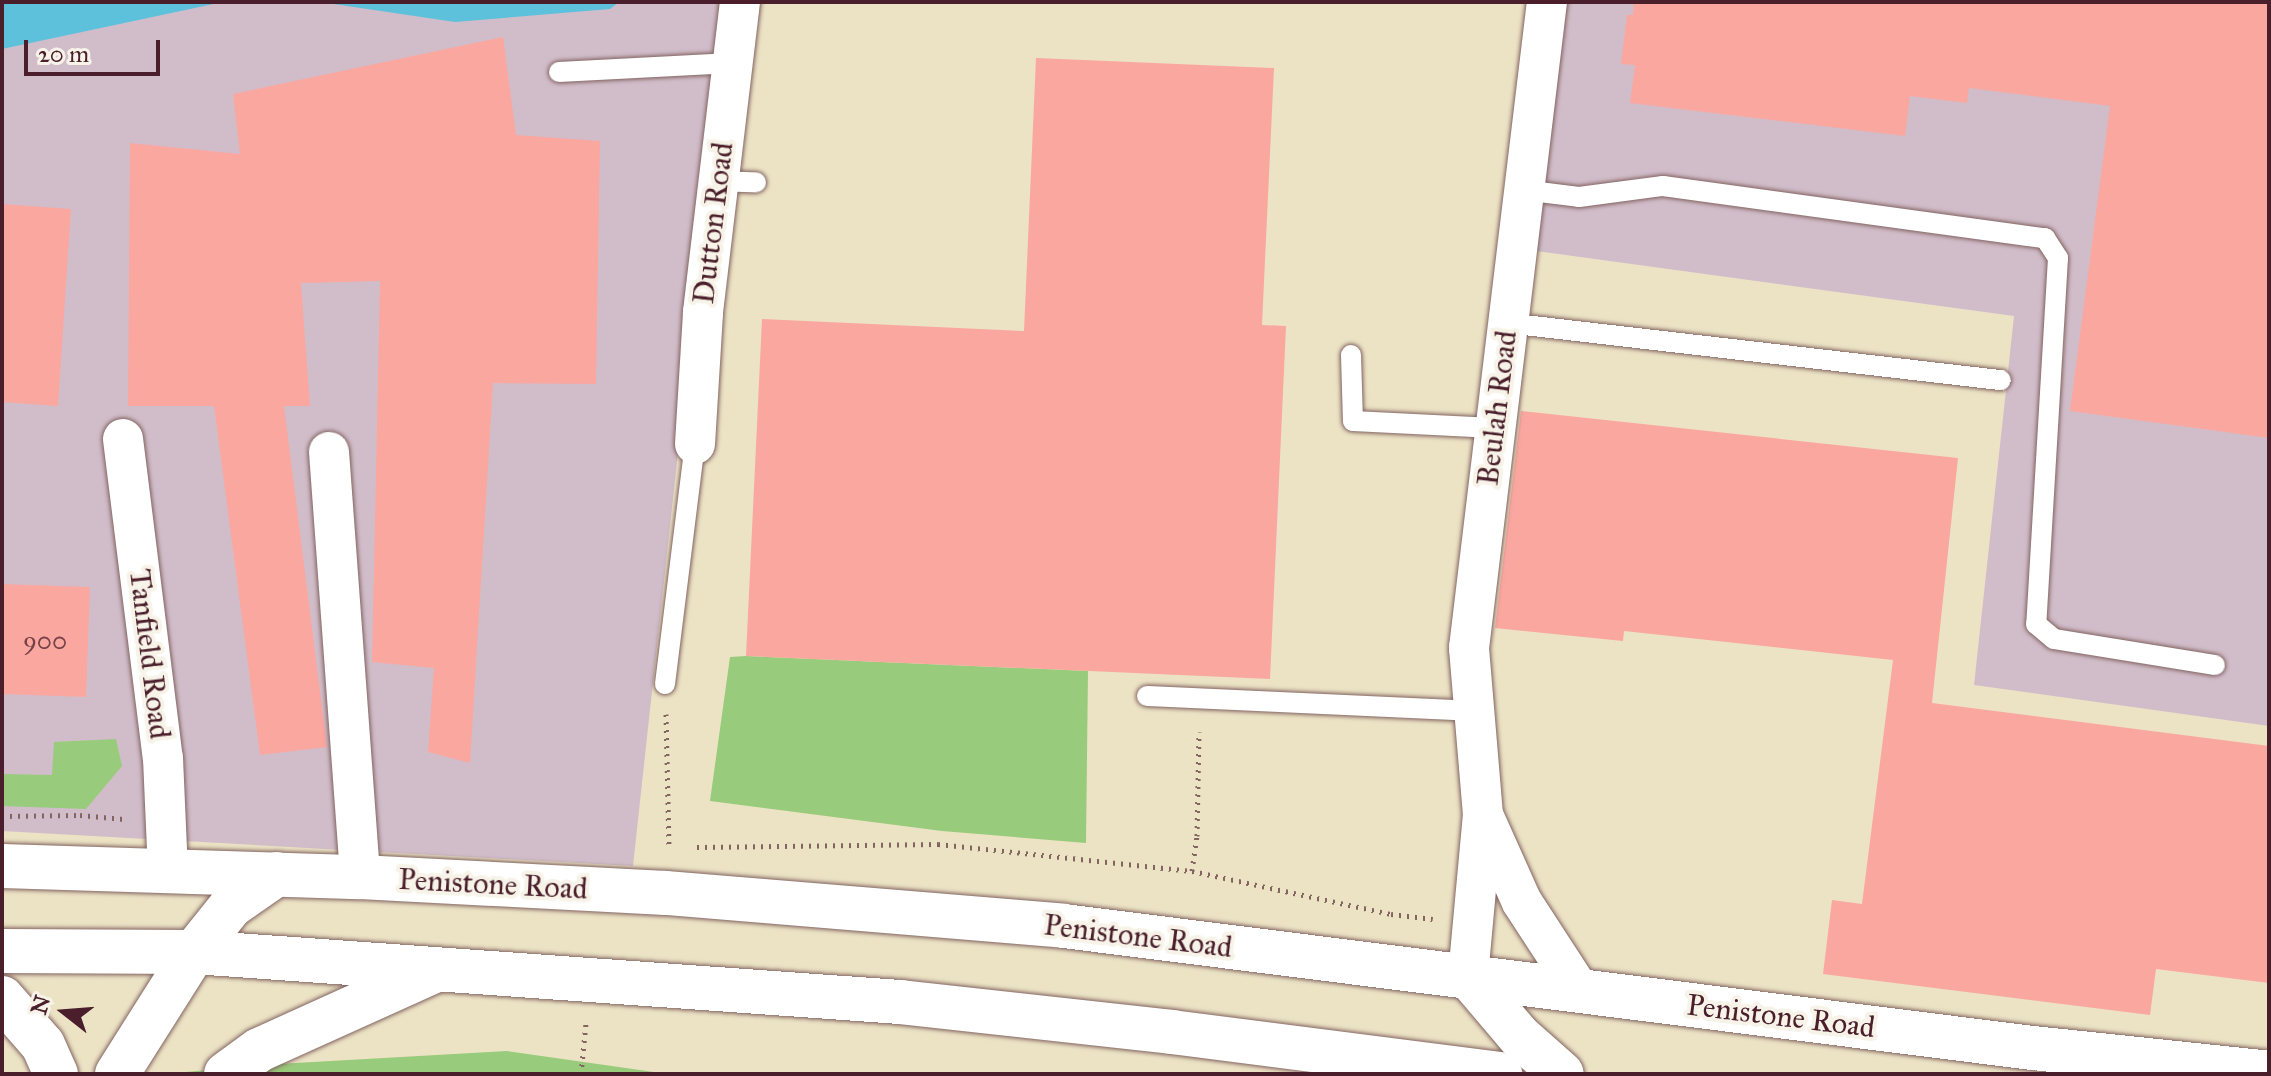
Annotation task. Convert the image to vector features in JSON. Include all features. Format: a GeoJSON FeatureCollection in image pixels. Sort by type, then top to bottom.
{"type":"FeatureCollection","features":[{"type":"Feature","properties":{"kind":"main road","name":"Penistone Road"},"geometry":{"type":"LineString","coordinates":[[2,866],[360,877],[666,893],[1064,926],[2033,1048],[2269,1073]]}},
{"type":"Feature","properties":{"kind":"main road"},"geometry":{"type":"LineString","coordinates":[[117,1074],[194,952],[231,906],[277,874]]}},
{"type":"Feature","properties":{"kind":"main road"},"geometry":{"type":"LineString","coordinates":[[2,951],[194,952],[900,1002],[1500,1074]]}},
{"type":"Feature","properties":{"kind":"main road"},"geometry":{"type":"LineString","coordinates":[[226,1074],[259,1050],[436,970]]}},
{"type":"Feature","properties":{"kind":"main road"},"geometry":{"type":"LineString","coordinates":[[1468,976],[1519,1036],[1562,1074]]}},
{"type":"Feature","properties":{"kind":"main road"},"geometry":{"type":"LineString","coordinates":[[2,998],[43,1045],[56,1074]]}},
{"type":"Feature","properties":{"kind":"street","name":"Dutton Road"},"geometry":{"type":"LineString","coordinates":[[695,444],[703,312],[737,181],[732,63],[740,2]]}},
{"type":"Feature","properties":{"kind":"street","name":"Beulah Road"},"geometry":{"type":"LineString","coordinates":[[1468,976],[1483,815],[1469,648],[1547,2]]}},
{"type":"Feature","properties":{"kind":"street","name":"Tanfield Road"},"geometry":{"type":"LineString","coordinates":[[123,439],[163,758],[168,871]]}},
{"type":"Feature","properties":{"kind":"street"},"geometry":{"type":"LineString","coordinates":[[329,452],[360,877]]}},
{"type":"Feature","properties":{"kind":"street","name":"Beulah Road"},"geometry":{"type":"LineString","coordinates":[[1483,815],[1522,902],[1580,991]]}},
{"type":"Feature","properties":{"kind":"lane"},"geometry":{"type":"LineString","coordinates":[[559,72],[732,63]]}},
{"type":"Feature","properties":{"kind":"lane"},"geometry":{"type":"LineString","coordinates":[[1523,190],[1579,197],[1663,186],[2045,238],[2058,258],[2036,624],[2054,639],[2215,665]]}},
{"type":"Feature","properties":{"kind":"lane"},"geometry":{"type":"LineString","coordinates":[[1507,323],[2001,380]]}},
{"type":"Feature","properties":{"kind":"lane"},"geometry":{"type":"LineString","coordinates":[[1351,355],[1353,421],[1494,428]]}},
{"type":"Feature","properties":{"kind":"lane"},"geometry":{"type":"LineString","coordinates":[[665,684],[695,444]]}},
{"type":"Feature","properties":{"kind":"lane"},"geometry":{"type":"LineString","coordinates":[[1147,696],[1472,711]]}},
{"type":"Feature","properties":{"kind":"path"},"geometry":{"type":"LineString","coordinates":[[665,684],[669,847],[666,893]]}},
{"type":"Feature","properties":{"kind":"path"},"geometry":{"type":"LineString","coordinates":[[1192,871],[1197,836],[1199,699]]}},
{"type":"Feature","properties":{"kind":"shaded area"},"geometry":{"type":"Polygon","coordinates":[[[2,2],[727,2],[633,866],[2,831],[2,2]]]}},
{"type":"Feature","properties":{"kind":"shaded area"},"geometry":{"type":"Polygon","coordinates":[[[1553,2],[2269,2],[2269,726],[1974,685],[2014,316],[1529,250],[1553,2]]]}},
{"type":"Feature","properties":{"kind":"green space"},"geometry":{"type":"Polygon","coordinates":[[[730,657],[1088,671],[1086,843],[942,831],[710,801],[730,657]]]}},
{"type":"Feature","properties":{"kind":"green space"},"geometry":{"type":"Polygon","coordinates":[[[116,739],[122,766],[86,809],[2,806],[2,774],[52,775],[54,742],[116,739]]]}},
{"type":"Feature","properties":{"kind":"green space"},"geometry":{"type":"Polygon","coordinates":[[[507,1051],[668,1074],[164,1074],[260,1065],[507,1051]]]}},
{"type":"Feature","properties":{"kind":"water"},"geometry":{"type":"Polygon","coordinates":[[[2,2],[223,2],[2,49],[2,2]]]}},
{"type":"Feature","properties":{"kind":"water"},"geometry":{"type":"Polygon","coordinates":[[[320,2],[619,2],[610,9],[455,22],[320,2]]]}},
{"type":"Feature","properties":{"kind":"building"},"geometry":{"type":"Polygon","coordinates":[[[1634,2],[2269,2],[2269,438],[2070,411],[2110,106],[1969,88],[1967,103],[1910,96],[1905,136],[1630,103],[1635,65],[1621,64],[1627,15],[1633,15],[1634,2]]]}},
{"type":"Feature","properties":{"kind":"building"},"geometry":{"type":"Polygon","coordinates":[[[503,37],[516,135],[600,141],[596,384],[493,383],[470,763],[428,752],[434,668],[372,662],[380,281],[301,283],[310,406],[284,406],[327,747],[260,755],[214,406],[128,406],[130,143],[240,154],[233,94],[503,37]]]}},
{"type":"Feature","properties":{"kind":"building"},"geometry":{"type":"Polygon","coordinates":[[[1036,58],[1274,68],[1262,325],[1286,326],[1270,679],[746,656],[762,319],[1024,331],[1036,58]]]}},
{"type":"Feature","properties":{"kind":"building"},"geometry":{"type":"Polygon","coordinates":[[[2,204],[71,209],[58,406],[2,402],[2,204]]]}},
{"type":"Feature","properties":{"kind":"building"},"geometry":{"type":"Polygon","coordinates":[[[1521,411],[1958,458],[1932,703],[2269,746],[2269,983],[2156,969],[2150,1015],[1823,974],[1832,900],[1862,904],[1893,660],[1624,631],[1623,641],[1495,628],[1521,411]]]}},
{"type":"Feature","properties":{"kind":"building"},"geometry":{"type":"Polygon","coordinates":[[[2,584],[90,587],[86,697],[2,694],[2,584]]]}}]}
